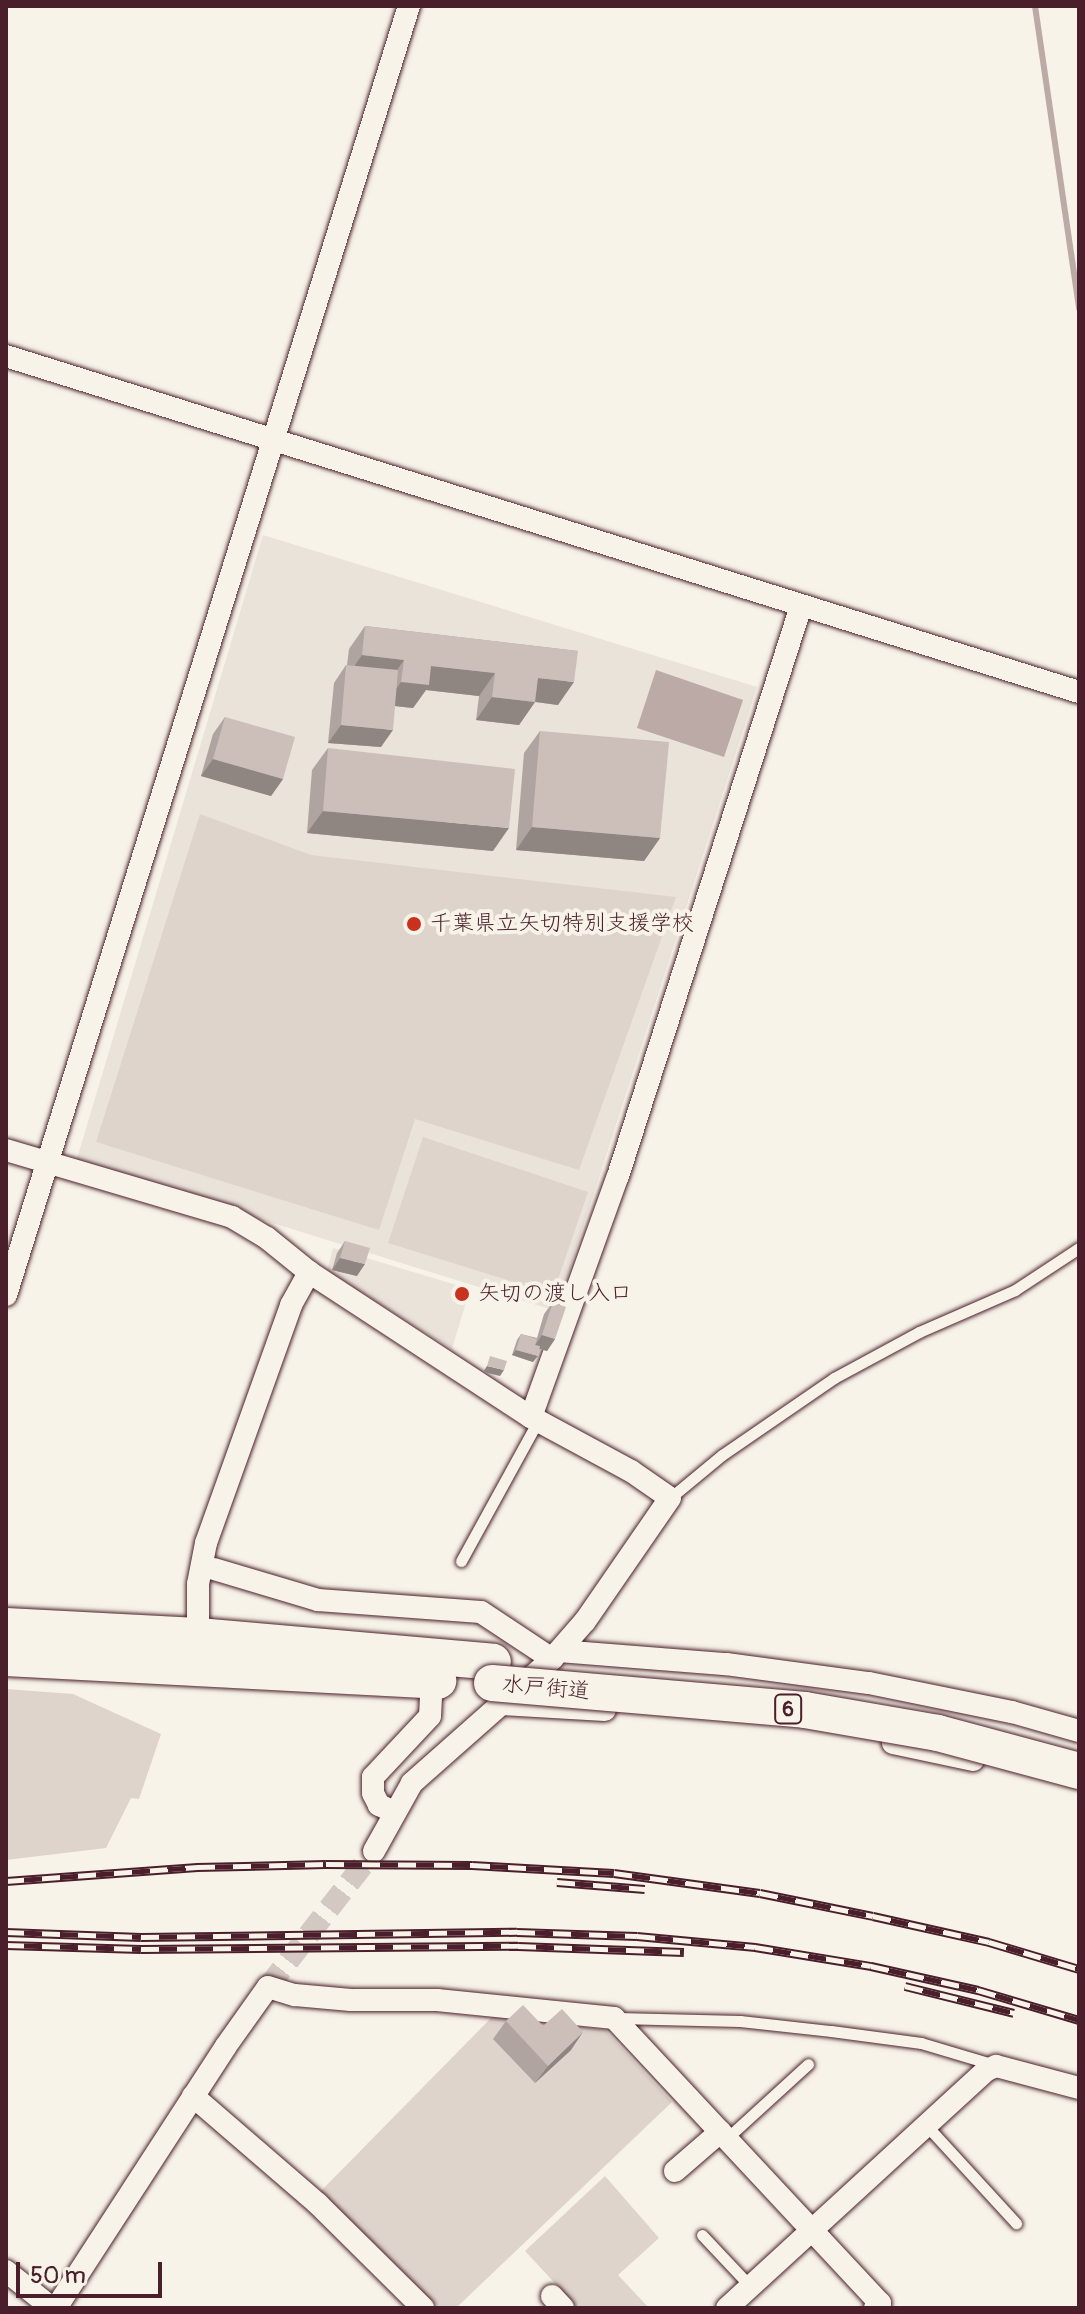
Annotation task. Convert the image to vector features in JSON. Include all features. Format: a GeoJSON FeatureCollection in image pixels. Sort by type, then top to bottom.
{"type":"FeatureCollection","features":[{"type":"Feature","properties":{"kind":"highway","name":"水戸街道"},"geometry":{"type":"LineString","coordinates":[[6,1626],[198,1636],[496,1683],[805,1710],[938,1733],[1079,1771]]}},
{"type":"Feature","properties":{"kind":"highway","name":"水戸街道"},"geometry":{"type":"LineString","coordinates":[[6,1658],[496,1683],[806,1691],[940,1714],[1079,1748]]}},
{"type":"Feature","properties":{"kind":"street"},"geometry":{"type":"LineString","coordinates":[[6,1295],[409,6]]}},
{"type":"Feature","properties":{"kind":"street"},"geometry":{"type":"LineString","coordinates":[[6,356],[1079,692]]}},
{"type":"Feature","properties":{"kind":"street"},"geometry":{"type":"LineString","coordinates":[[534,1419],[618,1176],[801,606]]}},
{"type":"Feature","properties":{"kind":"street"},"geometry":{"type":"LineString","coordinates":[[6,1150],[232,1217],[267,1238],[309,1272],[534,1419],[631,1471],[670,1498],[585,1621],[556,1655],[496,1683],[412,1783],[374,1851]]}},
{"type":"Feature","properties":{"kind":"street"},"geometry":{"type":"LineString","coordinates":[[198,1636],[198,1584],[206,1543],[291,1305],[309,1272]]}},
{"type":"Feature","properties":{"kind":"street"},"geometry":{"type":"LineString","coordinates":[[214,1569],[318,1600],[481,1612],[556,1655],[726,1664],[869,1683],[1012,1712],[1079,1731]]}},
{"type":"Feature","properties":{"kind":"street"},"geometry":{"type":"LineString","coordinates":[[394,1812],[379,1805],[373,1793],[373,1777],[430,1716],[432,1680]]}},
{"type":"Feature","properties":{"kind":"street"},"geometry":{"type":"LineString","coordinates":[[496,1683],[808,1728],[993,1764],[1079,1789]]}},
{"type":"Feature","properties":{"kind":"street"},"geometry":{"type":"LineString","coordinates":[[6,2271],[54,2308],[268,1987],[295,1995],[351,2000],[437,2000],[614,2018],[880,2303],[875,2308]]}},
{"type":"Feature","properties":{"kind":"street"},"geometry":{"type":"LineString","coordinates":[[727,2308],[996,2066],[1079,2088]]}},
{"type":"Feature","properties":{"kind":"street"},"geometry":{"type":"LineString","coordinates":[[193,2096],[296,2184],[411,2304]]}},
{"type":"Feature","properties":{"kind":"street"},"geometry":{"type":"LineString","coordinates":[[675,2171],[723,2135]]}},
{"type":"Feature","properties":{"kind":"lane"},"geometry":{"type":"LineString","coordinates":[[670,1498],[710,1464],[834,1378],[919,1332],[1015,1290],[1079,1248]]}},
{"type":"Feature","properties":{"kind":"lane"},"geometry":{"type":"LineString","coordinates":[[461,1561],[534,1419]]}},
{"type":"Feature","properties":{"kind":"lane"},"geometry":{"type":"LineString","coordinates":[[614,2018],[740,2021],[831,2031],[921,2043],[996,2066]]}},
{"type":"Feature","properties":{"kind":"lane"},"geometry":{"type":"LineString","coordinates":[[723,2135],[808,2064]]}},
{"type":"Feature","properties":{"kind":"lane"},"geometry":{"type":"LineString","coordinates":[[927,2126],[1016,2223]]}},
{"type":"Feature","properties":{"kind":"lane"},"geometry":{"type":"LineString","coordinates":[[702,2235],[750,2286]]}},
{"type":"Feature","properties":{"kind":"shaded area","name":"千葉県立矢切特別支援学校"},"geometry":{"type":"Polygon","coordinates":[[[263,535],[757,687],[556,1311],[76,1162],[263,535]]]}},
{"type":"Feature","properties":{"kind":"shaded area"},"geometry":{"type":"Polygon","coordinates":[[[656,670],[743,700],[724,757],[637,728],[656,670]]]}},
{"type":"Feature","properties":{"kind":"shaded area"},"geometry":{"type":"Polygon","coordinates":[[[200,814],[311,855],[676,897],[579,1170],[415,1119],[379,1230],[96,1142],[200,814]]]}},
{"type":"Feature","properties":{"kind":"shaded area"},"geometry":{"type":"Polygon","coordinates":[[[423,1137],[588,1192],[553,1294],[388,1243],[423,1137]]]}},
{"type":"Feature","properties":{"kind":"shaded area"},"geometry":{"type":"Polygon","coordinates":[[[333,1248],[470,1289],[452,1349],[327,1271],[333,1248]]]}},
{"type":"Feature","properties":{"kind":"shaded area"},"geometry":{"type":"Polygon","coordinates":[[[6,1689],[73,1694],[161,1734],[139,1799],[131,1798],[106,1848],[6,1860],[6,1689]]]}},
{"type":"Feature","properties":{"kind":"shaded area"},"geometry":{"type":"Polygon","coordinates":[[[494,2015],[605,2030],[672,2102],[456,2308],[440,2308],[317,2195],[494,2015]]]}},
{"type":"Feature","properties":{"kind":"shaded area"},"geometry":{"type":"Polygon","coordinates":[[[605,2176],[659,2238],[618,2275],[649,2308],[578,2308],[525,2251],[605,2176]]]}},
{"type":"Feature","properties":{"kind":"building"},"geometry":{"type":"Polygon","coordinates":[[[365,626],[578,651],[574,682],[538,678],[535,702],[492,697],[495,673],[431,666],[429,685],[401,682],[404,660],[362,655],[365,626]]]}},
{"type":"Feature","properties":{"kind":"building"},"geometry":{"type":"Polygon","coordinates":[[[346,665],[398,670],[393,730],[341,725],[346,665]]]}},
{"type":"Feature","properties":{"kind":"building"},"geometry":{"type":"Polygon","coordinates":[[[225,717],[295,737],[283,779],[213,759],[225,717]]]}},
{"type":"Feature","properties":{"kind":"building"},"geometry":{"type":"Polygon","coordinates":[[[540,731],[669,742],[660,838],[532,827],[540,731]]]}},
{"type":"Feature","properties":{"kind":"building"},"geometry":{"type":"Polygon","coordinates":[[[328,748],[515,769],[509,828],[323,811],[328,748]]]}},
{"type":"Feature","properties":{"kind":"building"},"geometry":{"type":"Polygon","coordinates":[[[345,1241],[370,1248],[365,1264],[340,1258],[345,1241]]]}},
{"type":"Feature","properties":{"kind":"building"},"geometry":{"type":"Polygon","coordinates":[[[553,1302],[566,1307],[555,1339],[542,1335],[553,1302]]]}},
{"type":"Feature","properties":{"kind":"building"},"geometry":{"type":"Polygon","coordinates":[[[521,1334],[537,1339],[535,1345],[540,1346],[538,1356],[516,1350],[521,1334]]]}},
{"type":"Feature","properties":{"kind":"building"},"geometry":{"type":"Polygon","coordinates":[[[490,1356],[507,1361],[504,1370],[487,1366],[490,1356]]]}},
{"type":"Feature","properties":{"kind":"building"},"geometry":{"type":"Polygon","coordinates":[[[523,2005],[543,2026],[562,2009],[583,2032],[548,2066],[506,2021],[523,2005]]]}},
{"type":"Feature","properties":{"kind":"waterway"},"geometry":{"type":"LineString","coordinates":[[1035,6],[1079,309]]}},
{"type":"Feature","properties":{"kind":"tunnel"},"geometry":{"type":"LineString","coordinates":[[268,1987],[374,1851]]}},
{"type":"Feature","properties":{"kind":"railway"},"geometry":{"type":"LineString","coordinates":[[6,1881],[197,1867],[326,1864],[472,1865],[614,1873],[760,1893],[873,1916],[989,1942],[1079,1969]]}},
{"type":"Feature","properties":{"kind":"railway"},"geometry":{"type":"LineString","coordinates":[[557,1882],[645,1889]]}},
{"type":"Feature","properties":{"kind":"railway"},"geometry":{"type":"LineString","coordinates":[[6,1932],[141,1937],[517,1932],[637,1936],[755,1947],[871,1966],[978,1990],[1079,2020]]}},
{"type":"Feature","properties":{"kind":"railway"},"geometry":{"type":"LineString","coordinates":[[6,1945],[141,1949],[518,1946],[684,1952]]}},
{"type":"Feature","properties":{"kind":"railway"},"geometry":{"type":"LineString","coordinates":[[905,1986],[1014,2013]]}},
{"type":"Feature","properties":{"kind":"place","name":"千葉県立矢切特別支援学校"},"geometry":{"type":"Point","coordinates":[414,924]}},
{"type":"Feature","properties":{"kind":"place","name":"矢切の渡し入口"},"geometry":{"type":"Point","coordinates":[462,1294]}}]}
